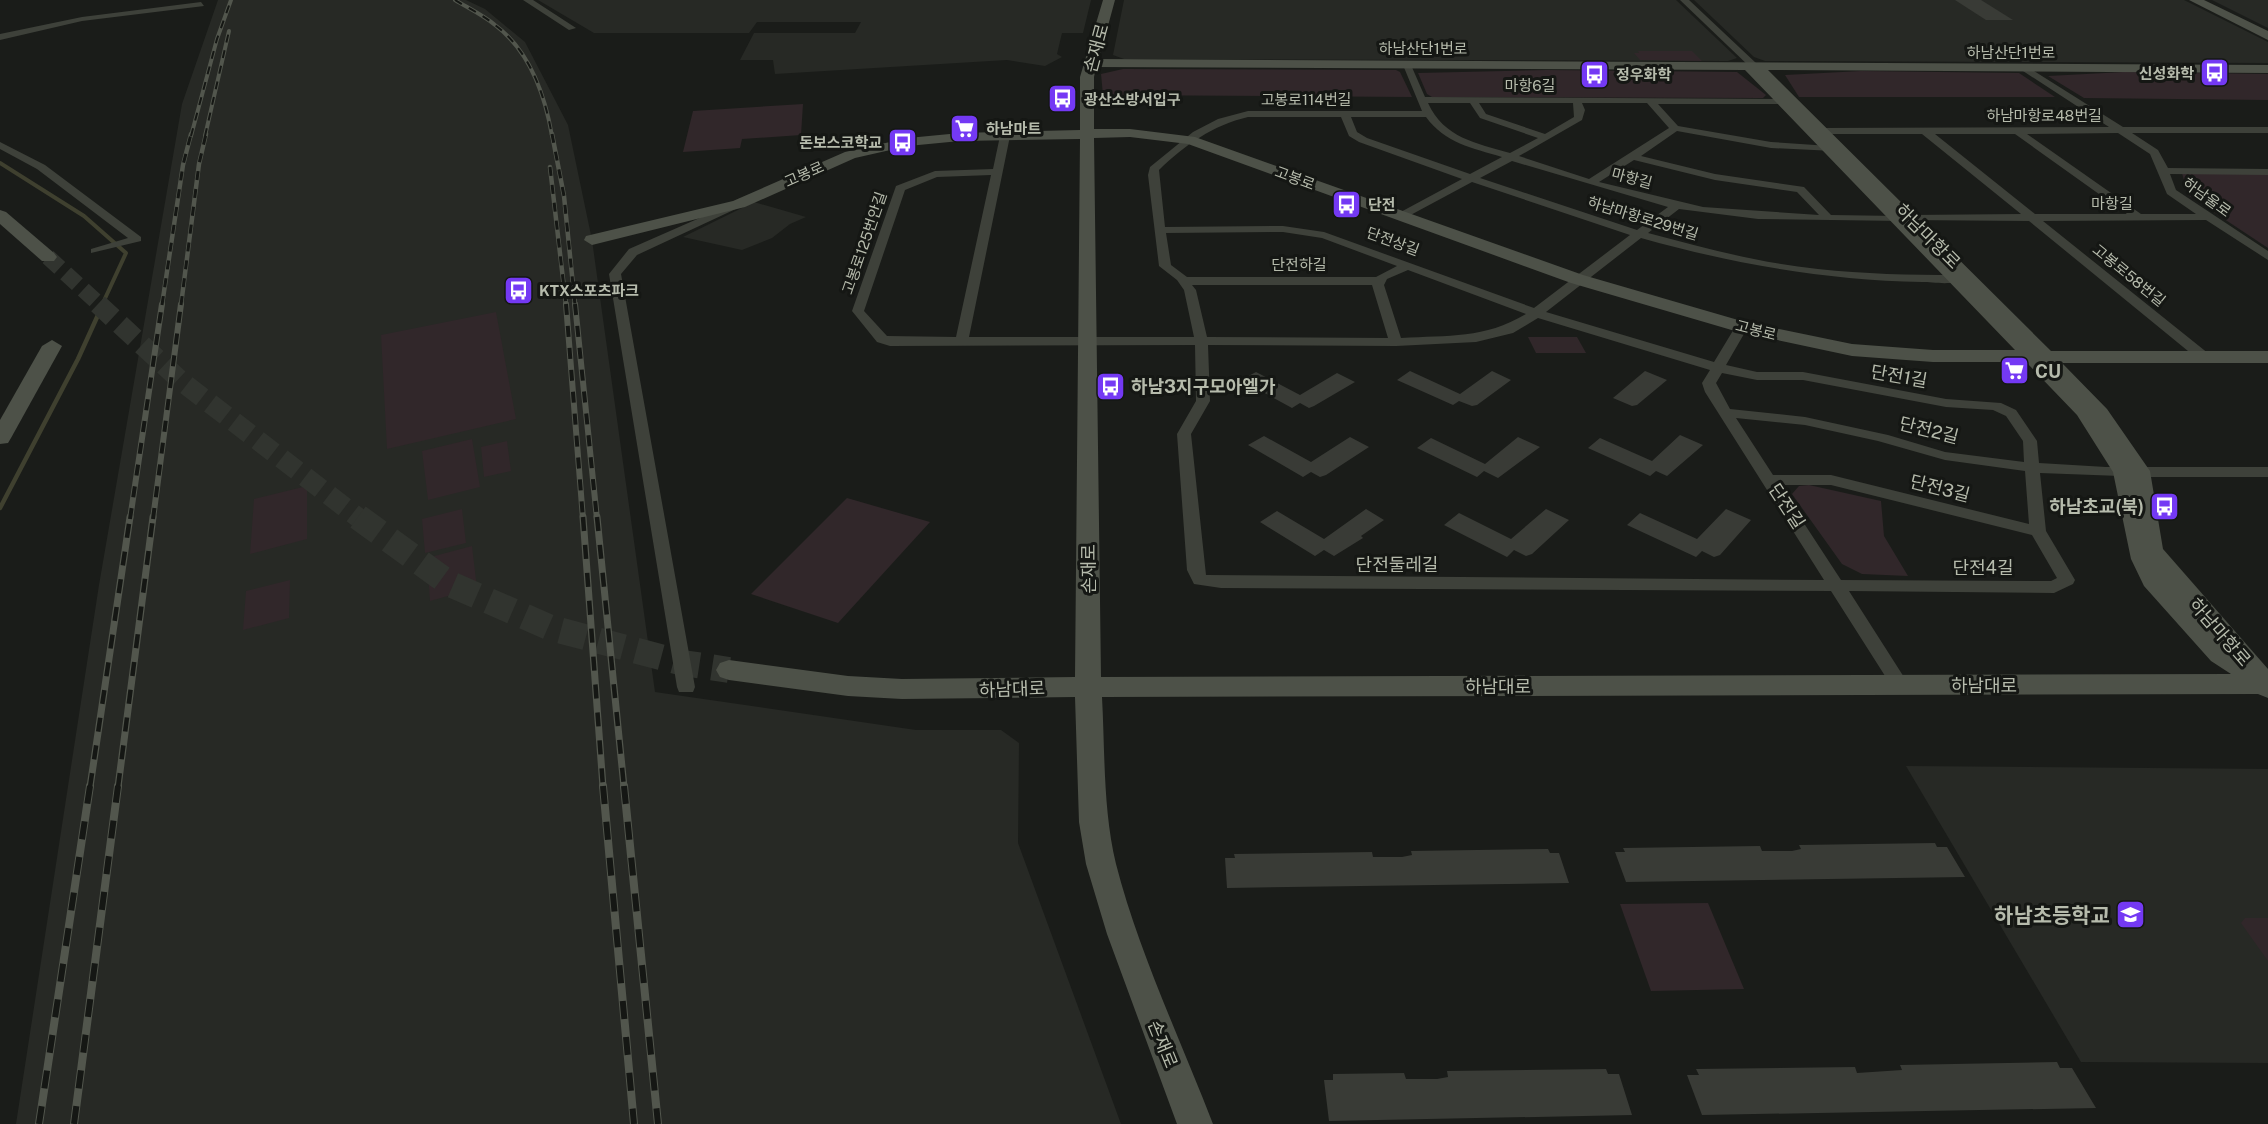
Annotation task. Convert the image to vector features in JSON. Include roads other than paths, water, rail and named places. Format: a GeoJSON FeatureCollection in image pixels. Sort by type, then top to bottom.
{"type":"FeatureCollection","features":[{"type":"Feature","properties":{"kind":"main road","name":"손재로"},"geometry":{"type":"LineString","coordinates":[[1109,0],[1087,77],[1089,134],[1088,687],[1091,792],[1101,864],[1153,1017],[1195,1124]]}},
{"type":"Feature","properties":{"kind":"main road"},"geometry":{"type":"LineString","coordinates":[[2195,0],[2268,36]]}},
{"type":"Feature","properties":{"kind":"main road","name":"하남산단1번로"},"geometry":{"type":"LineString","coordinates":[[1092,63],[2268,69]]}},
{"type":"Feature","properties":{"kind":"main road","name":"하남마항로"},"geometry":{"type":"LineString","coordinates":[[2038,356],[1821,131],[1754,66],[1750,68],[1830,149],[1904,218],[1956,279],[2038,356],[2100,413],[2132,471],[2144,559],[2153,580],[2220,654],[2267,686]]}},
{"type":"Feature","properties":{"kind":"main road","name":"고봉로"},"geometry":{"type":"LineString","coordinates":[[592,240],[739,204],[826,165],[869,150],[915,141],[1130,133],[1190,140],[1577,279],[1742,327],[1852,350],[1933,356],[2268,357]]}},
{"type":"Feature","properties":{"kind":"main road"},"geometry":{"type":"LineString","coordinates":[[0,216],[48,256]]}},
{"type":"Feature","properties":{"kind":"main road"},"geometry":{"type":"LineString","coordinates":[[0,438],[52,346]]}},
{"type":"Feature","properties":{"kind":"main road","name":"하남대로"},"geometry":{"type":"LineString","coordinates":[[729,670],[848,686],[902,690],[1088,687],[2267,686]]}},
{"type":"Feature","properties":{"kind":"street"},"geometry":{"type":"LineString","coordinates":[[527,0],[572,28]]}},
{"type":"Feature","properties":{"kind":"street"},"geometry":{"type":"LineString","coordinates":[[1684,0],[1754,66]]}},
{"type":"Feature","properties":{"kind":"street"},"geometry":{"type":"LineString","coordinates":[[0,37],[82,19],[186,3],[201,4]]}},
{"type":"Feature","properties":{"kind":"street"},"geometry":{"type":"LineString","coordinates":[[0,29],[15,34]]}},
{"type":"Feature","properties":{"kind":"street","name":"마항길"},"geometry":{"type":"LineString","coordinates":[[1407,65],[1429,114],[1440,131],[1456,140],[1591,182],[1677,205],[1768,216],[1828,218],[2207,217]]}},
{"type":"Feature","properties":{"kind":"street","name":"하남울로"},"geometry":{"type":"LineString","coordinates":[[2026,69],[2154,152],[2161,162],[2171,192],[2268,256]]}},
{"type":"Feature","properties":{"kind":"street","name":"마항6길"},"geometry":{"type":"LineString","coordinates":[[1423,100],[1782,101]]}},
{"type":"Feature","properties":{"kind":"street"},"geometry":{"type":"LineString","coordinates":[[1401,216],[1579,118],[1580,110],[1576,100]]}},
{"type":"Feature","properties":{"kind":"street"},"geometry":{"type":"LineString","coordinates":[[1473,101],[1483,116],[1544,137]]}},
{"type":"Feature","properties":{"kind":"street"},"geometry":{"type":"LineString","coordinates":[[1650,101],[1675,128],[1770,147],[1830,149]]}},
{"type":"Feature","properties":{"kind":"street","name":"고봉로114번길"},"geometry":{"type":"LineString","coordinates":[[1160,230],[1154,169],[1213,123],[1248,114],[1429,114]]}},
{"type":"Feature","properties":{"kind":"street","name":"하남마항로29번길"},"geometry":{"type":"LineString","coordinates":[[1345,115],[1353,134],[1363,140],[1639,234],[1728,257],[1797,270],[1855,276],[1956,279]]}},
{"type":"Feature","properties":{"kind":"street"},"geometry":{"type":"LineString","coordinates":[[1591,182],[1675,128]]}},
{"type":"Feature","properties":{"kind":"street","name":"고봉로58번길"},"geometry":{"type":"LineString","coordinates":[[1925,130],[2204,357]]}},
{"type":"Feature","properties":{"kind":"street"},"geometry":{"type":"LineString","coordinates":[[2016,130],[2140,218]]}},
{"type":"Feature","properties":{"kind":"street","name":"하남마항로48번길"},"geometry":{"type":"LineString","coordinates":[[1821,131],[2268,130]]}},
{"type":"Feature","properties":{"kind":"street"},"geometry":{"type":"LineString","coordinates":[[962,341],[1005,136]]}},
{"type":"Feature","properties":{"kind":"street"},"geometry":{"type":"LineString","coordinates":[[0,145],[41,166],[138,239],[99,250]]}},
{"type":"Feature","properties":{"kind":"street"},"geometry":{"type":"LineString","coordinates":[[1633,157],[1715,177],[1800,189],[1828,218]]}},
{"type":"Feature","properties":{"kind":"street"},"geometry":{"type":"LineString","coordinates":[[2163,171],[2268,172]]}},
{"type":"Feature","properties":{"kind":"street","name":"고봉로125번안길"},"geometry":{"type":"LineString","coordinates":[[998,172],[935,174],[900,188],[858,311],[882,339],[890,342],[1088,340]]}},
{"type":"Feature","properties":{"kind":"street"},"geometry":{"type":"LineString","coordinates":[[686,687],[615,274],[624,260],[643,247],[739,204]]}},
{"type":"Feature","properties":{"kind":"street"},"geometry":{"type":"LineString","coordinates":[[1088,340],[1396,342],[1476,338],[1508,330],[1536,313],[1577,279],[1677,205]]}},
{"type":"Feature","properties":{"kind":"street","name":"단전상길"},"geometry":{"type":"LineString","coordinates":[[1160,230],[1282,229],[1324,235],[1536,313],[1719,368]]}},
{"type":"Feature","properties":{"kind":"street"},"geometry":{"type":"LineString","coordinates":[[1160,230],[1165,266],[1184,281],[1190,290],[1201,341]]}},
{"type":"Feature","properties":{"kind":"street","name":"단전하길"},"geometry":{"type":"LineString","coordinates":[[1184,281],[1380,281],[1382,277],[1410,265]]}},
{"type":"Feature","properties":{"kind":"street"},"geometry":{"type":"LineString","coordinates":[[1380,281],[1378,285],[1396,342]]}},
{"type":"Feature","properties":{"kind":"street","name":"단전길"},"geometry":{"type":"LineString","coordinates":[[1742,327],[1709,383],[1900,685]]}},
{"type":"Feature","properties":{"kind":"street","name":"단전둘레길"},"geometry":{"type":"LineString","coordinates":[[1201,341],[1203,400],[1185,434],[1195,570],[1200,580],[1839,586]]}},
{"type":"Feature","properties":{"kind":"street","name":"단전1길"},"geometry":{"type":"LineString","coordinates":[[1719,368],[1756,376],[1803,376],[1946,403],[1996,406],[2011,413],[2030,441],[2032,468]]}},
{"type":"Feature","properties":{"kind":"street","name":"단전2길"},"geometry":{"type":"LineString","coordinates":[[1726,413],[1768,414],[1882,438],[1943,456],[2032,468],[2265,475]]}},
{"type":"Feature","properties":{"kind":"street"},"geometry":{"type":"LineString","coordinates":[[2032,468],[2038,531]]}},
{"type":"Feature","properties":{"kind":"street","name":"단전3길"},"geometry":{"type":"LineString","coordinates":[[1770,480],[1831,480],[2038,531]]}},
{"type":"Feature","properties":{"kind":"street","name":"단전4길"},"geometry":{"type":"LineString","coordinates":[[1839,586],[2054,587],[2067,580],[2038,531]]}},
{"type":"Feature","properties":{"kind":"waterway"},"geometry":{"type":"LineString","coordinates":[[0,163],[84,216],[126,253],[102,305]]}},
{"type":"Feature","properties":{"kind":"waterway"},"geometry":{"type":"LineString","coordinates":[[0,508],[78,359],[103,304]]}},
{"type":"Feature","properties":{"kind":"tunnel"},"geometry":{"type":"LineString","coordinates":[[48,257],[100,305]]}},
{"type":"Feature","properties":{"kind":"tunnel"},"geometry":{"type":"LineString","coordinates":[[98,304],[181,381],[360,519]]}},
{"type":"Feature","properties":{"kind":"tunnel"},"geometry":{"type":"LineString","coordinates":[[358,517],[450,584],[551,628],[683,663],[729,670]]}},
{"type":"Feature","properties":{"kind":"railway"},"geometry":{"type":"LineString","coordinates":[[191,136],[217,39],[231,0]]}},
{"type":"Feature","properties":{"kind":"railway"},"geometry":{"type":"LineString","coordinates":[[455,0],[490,21],[518,48],[527,61],[540,90],[552,136]]}},
{"type":"Feature","properties":{"kind":"railway"},"geometry":{"type":"LineString","coordinates":[[205,136],[229,31]]}},
{"type":"Feature","properties":{"kind":"railway"},"geometry":{"type":"LineString","coordinates":[[162,305],[183,165],[191,134]]}},
{"type":"Feature","properties":{"kind":"railway"},"geometry":{"type":"LineString","coordinates":[[181,305],[199,164],[206,134]]}},
{"type":"Feature","properties":{"kind":"railway"},"geometry":{"type":"LineString","coordinates":[[552,134],[564,196],[575,305]]}},
{"type":"Feature","properties":{"kind":"railway"},"geometry":{"type":"LineString","coordinates":[[550,167],[566,305]]}},
{"type":"Feature","properties":{"kind":"railway"},"geometry":{"type":"LineString","coordinates":[[130,519],[162,304]]}},
{"type":"Feature","properties":{"kind":"railway"},"geometry":{"type":"LineString","coordinates":[[153,519],[181,304]]}},
{"type":"Feature","properties":{"kind":"railway"},"geometry":{"type":"LineString","coordinates":[[566,304],[583,519]]}},
{"type":"Feature","properties":{"kind":"railway"},"geometry":{"type":"LineString","coordinates":[[575,304],[597,519]]}},
{"type":"Feature","properties":{"kind":"railway"},"geometry":{"type":"LineString","coordinates":[[90,787],[130,517]]}},
{"type":"Feature","properties":{"kind":"railway"},"geometry":{"type":"LineString","coordinates":[[118,787],[153,517]]}},
{"type":"Feature","properties":{"kind":"railway"},"geometry":{"type":"LineString","coordinates":[[583,517],[603,787]]}},
{"type":"Feature","properties":{"kind":"railway"},"geometry":{"type":"LineString","coordinates":[[597,517],[624,787]]}},
{"type":"Feature","properties":{"kind":"railway"},"geometry":{"type":"LineString","coordinates":[[39,1124],[90,786]]}},
{"type":"Feature","properties":{"kind":"railway"},"geometry":{"type":"LineString","coordinates":[[74,1124],[118,786]]}},
{"type":"Feature","properties":{"kind":"railway"},"geometry":{"type":"LineString","coordinates":[[603,786],[634,1124]]}},
{"type":"Feature","properties":{"kind":"railway"},"geometry":{"type":"LineString","coordinates":[[624,786],[658,1124]]}},
{"type":"Feature","properties":{"kind":"place","name":"신성화학"},"geometry":{"type":"Point","coordinates":[2215,73]}},
{"type":"Feature","properties":{"kind":"place","name":"정우화학"},"geometry":{"type":"Point","coordinates":[1595,74]}},
{"type":"Feature","properties":{"kind":"place","name":"광산소방서입구"},"geometry":{"type":"Point","coordinates":[1063,99]}},
{"type":"Feature","properties":{"kind":"place","name":"하남마트"},"geometry":{"type":"Point","coordinates":[965,128]}},
{"type":"Feature","properties":{"kind":"place","name":"돈보스코학교"},"geometry":{"type":"Point","coordinates":[903,142]}},
{"type":"Feature","properties":{"kind":"place","name":"단전"},"geometry":{"type":"Point","coordinates":[1347,204]}},
{"type":"Feature","properties":{"kind":"place","name":"KTX스포츠파크"},"geometry":{"type":"Point","coordinates":[518,290]}},
{"type":"Feature","properties":{"kind":"place","name":"CU"},"geometry":{"type":"Point","coordinates":[2014,371]}},
{"type":"Feature","properties":{"kind":"place","name":"하남3지구모아엘가"},"geometry":{"type":"Point","coordinates":[1110,386]}},
{"type":"Feature","properties":{"kind":"place","name":"하남초교(북)"},"geometry":{"type":"Point","coordinates":[2165,506]}},
{"type":"Feature","properties":{"kind":"place","name":"하남초등학교"},"geometry":{"type":"Point","coordinates":[2131,915]}}]}
